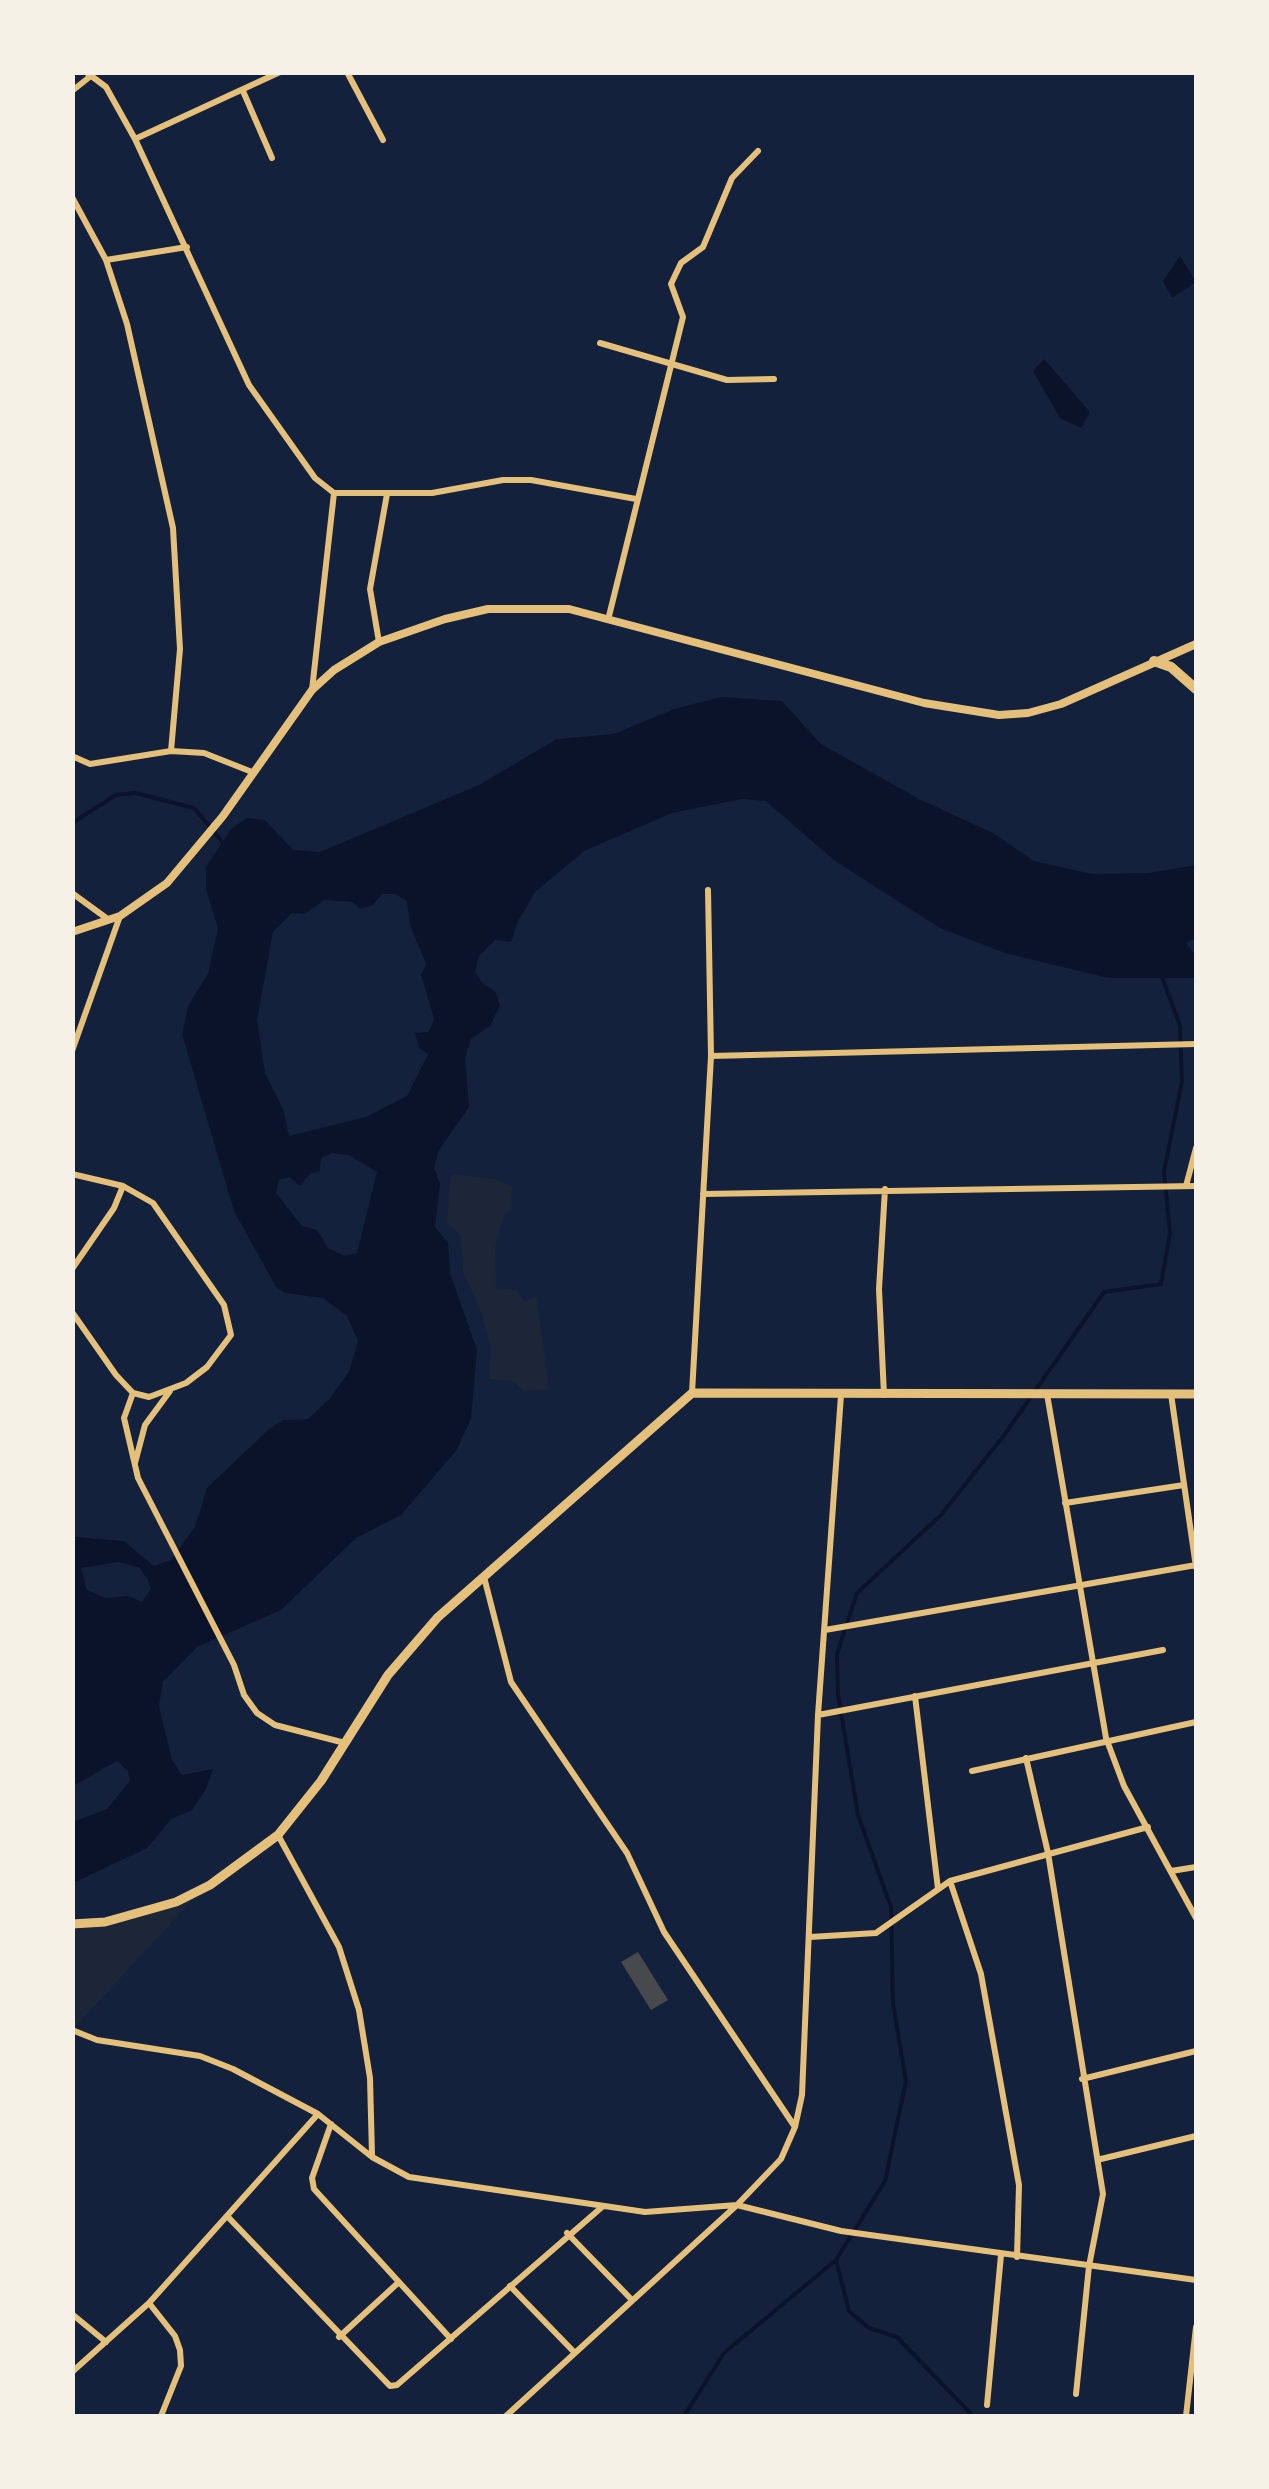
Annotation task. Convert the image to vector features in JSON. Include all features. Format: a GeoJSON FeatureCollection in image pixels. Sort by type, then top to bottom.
{"type":"FeatureCollection","features":[{"type":"Feature","properties":{"kind":"highway"},"geometry":{"type":"LineString","coordinates":[[1154,661],[1171,667],[1196,689]]}},
{"type":"Feature","properties":{"kind":"main road"},"geometry":{"type":"LineString","coordinates":[[72,1924],[105,1922],[176,1902],[210,1885],[278,1835],[322,1782],[410,1647],[692,1393],[1196,1394]]}},
{"type":"Feature","properties":{"kind":"street"},"geometry":{"type":"LineString","coordinates":[[135,139],[280,72]]}},
{"type":"Feature","properties":{"kind":"street"},"geometry":{"type":"LineString","coordinates":[[348,72],[383,140]]}},
{"type":"Feature","properties":{"kind":"street"},"geometry":{"type":"LineString","coordinates":[[72,91],[89,74],[106,87],[187,247],[249,385],[303,464],[334,493],[387,494],[531,480],[636,499]]}},
{"type":"Feature","properties":{"kind":"street"},"geometry":{"type":"LineString","coordinates":[[243,91],[272,158]]}},
{"type":"Feature","properties":{"kind":"street"},"geometry":{"type":"LineString","coordinates":[[609,616],[668,364],[683,317],[672,290],[673,279],[681,263],[700,251],[723,191],[758,151]]}},
{"type":"Feature","properties":{"kind":"street"},"geometry":{"type":"LineString","coordinates":[[72,196],[106,260],[127,324],[173,528],[180,649],[171,751]]}},
{"type":"Feature","properties":{"kind":"street"},"geometry":{"type":"LineString","coordinates":[[106,260],[187,247]]}},
{"type":"Feature","properties":{"kind":"street"},"geometry":{"type":"LineString","coordinates":[[600,343],[727,380],[774,378]]}},
{"type":"Feature","properties":{"kind":"street"},"geometry":{"type":"LineString","coordinates":[[312,690],[334,493]]}},
{"type":"Feature","properties":{"kind":"street"},"geometry":{"type":"LineString","coordinates":[[379,642],[370,589],[387,494]]}},
{"type":"Feature","properties":{"kind":"street"},"geometry":{"type":"LineString","coordinates":[[72,932],[120,916],[166,883],[191,858],[312,690],[334,670],[379,642],[488,608],[530,606],[609,616],[924,703],[999,715],[1060,704],[1196,644]]}},
{"type":"Feature","properties":{"kind":"street"},"geometry":{"type":"LineString","coordinates":[[72,756],[99,764],[171,751],[204,752],[252,772]]}},
{"type":"Feature","properties":{"kind":"street"},"geometry":{"type":"LineString","coordinates":[[692,1393],[712,1056],[708,890]]}},
{"type":"Feature","properties":{"kind":"street"},"geometry":{"type":"LineString","coordinates":[[72,893],[110,920]]}},
{"type":"Feature","properties":{"kind":"street"},"geometry":{"type":"LineString","coordinates":[[72,1051],[120,916]]}},
{"type":"Feature","properties":{"kind":"street"},"geometry":{"type":"LineString","coordinates":[[712,1056],[1196,1044]]}},
{"type":"Feature","properties":{"kind":"street"},"geometry":{"type":"LineString","coordinates":[[1186,1186],[1196,1148]]}},
{"type":"Feature","properties":{"kind":"street"},"geometry":{"type":"LineString","coordinates":[[74,1176],[122,1186],[153,1202],[224,1305],[231,1323],[231,1335],[220,1355],[171,1390],[145,1425],[134,1465]]}},
{"type":"Feature","properties":{"kind":"street"},"geometry":{"type":"LineString","coordinates":[[72,1268],[114,1208],[122,1186]]}},
{"type":"Feature","properties":{"kind":"street"},"geometry":{"type":"LineString","coordinates":[[703,1194],[1196,1186]]}},
{"type":"Feature","properties":{"kind":"street"},"geometry":{"type":"LineString","coordinates":[[884,1395],[879,1289],[885,1189]]}},
{"type":"Feature","properties":{"kind":"street"},"geometry":{"type":"LineString","coordinates":[[72,1312],[93,1346],[133,1393],[149,1397],[171,1390]]}},
{"type":"Feature","properties":{"kind":"street"},"geometry":{"type":"LineString","coordinates":[[133,1393],[124,1418],[134,1465],[234,1665],[244,1694],[257,1713],[275,1726],[344,1743]]}},
{"type":"Feature","properties":{"kind":"street"},"geometry":{"type":"LineString","coordinates":[[1047,1394],[1106,1738],[1196,1918]]}},
{"type":"Feature","properties":{"kind":"street"},"geometry":{"type":"LineString","coordinates":[[825,1630],[1196,1566],[1171,1394]]}},
{"type":"Feature","properties":{"kind":"street"},"geometry":{"type":"LineString","coordinates":[[506,2416],[738,2205],[781,2159],[796,2127],[802,2095],[818,1715],[841,1395]]}},
{"type":"Feature","properties":{"kind":"street"},"geometry":{"type":"LineString","coordinates":[[1065,1503],[1184,1485]]}},
{"type":"Feature","properties":{"kind":"street"},"geometry":{"type":"LineString","coordinates":[[484,1577],[511,1682],[627,1853],[664,1932],[796,2127]]}},
{"type":"Feature","properties":{"kind":"street"},"geometry":{"type":"LineString","coordinates":[[818,1715],[1163,1650]]}},
{"type":"Feature","properties":{"kind":"street"},"geometry":{"type":"LineString","coordinates":[[914,1696],[939,1890]]}},
{"type":"Feature","properties":{"kind":"street"},"geometry":{"type":"LineString","coordinates":[[972,1771],[1106,1738],[1196,1722]]}},
{"type":"Feature","properties":{"kind":"street"},"geometry":{"type":"LineString","coordinates":[[1026,1758],[1048,1852],[1082,2079],[1101,2159],[1102,2214],[1089,2266],[1076,2394]]}},
{"type":"Feature","properties":{"kind":"street"},"geometry":{"type":"LineString","coordinates":[[810,1936],[876,1933],[950,1881],[1148,1827]]}},
{"type":"Feature","properties":{"kind":"street"},"geometry":{"type":"LineString","coordinates":[[278,1835],[339,1947],[358,2010],[370,2078],[372,2156]]}},
{"type":"Feature","properties":{"kind":"street"},"geometry":{"type":"LineString","coordinates":[[1171,1871],[1196,1867]]}},
{"type":"Feature","properties":{"kind":"street"},"geometry":{"type":"LineString","coordinates":[[950,1881],[981,1974],[1020,2185],[1017,2257]]}},
{"type":"Feature","properties":{"kind":"street"},"geometry":{"type":"LineString","coordinates":[[72,2030],[97,2040],[200,2056],[318,2114],[372,2156],[409,2177],[434,2183],[666,2212],[738,2205],[841,2231],[1196,2280]]}},
{"type":"Feature","properties":{"kind":"street"},"geometry":{"type":"LineString","coordinates":[[1082,2079],[1196,2051]]}},
{"type":"Feature","properties":{"kind":"street"},"geometry":{"type":"LineString","coordinates":[[72,2372],[149,2303],[230,2218],[318,2114]]}},
{"type":"Feature","properties":{"kind":"street"},"geometry":{"type":"LineString","coordinates":[[331,2124],[312,2178],[314,2189],[450,2339]]}},
{"type":"Feature","properties":{"kind":"street"},"geometry":{"type":"LineString","coordinates":[[1101,2159],[1196,2136]]}},
{"type":"Feature","properties":{"kind":"street"},"geometry":{"type":"LineString","coordinates":[[230,2218],[390,2386],[397,2385],[568,2232],[602,2207]]}},
{"type":"Feature","properties":{"kind":"street"},"geometry":{"type":"LineString","coordinates":[[568,2232],[632,2301]]}},
{"type":"Feature","properties":{"kind":"street"},"geometry":{"type":"LineString","coordinates":[[987,2404],[1001,2256]]}},
{"type":"Feature","properties":{"kind":"street"},"geometry":{"type":"LineString","coordinates":[[340,2337],[399,2282]]}},
{"type":"Feature","properties":{"kind":"street"},"geometry":{"type":"LineString","coordinates":[[510,2286],[575,2353]]}},
{"type":"Feature","properties":{"kind":"street"},"geometry":{"type":"LineString","coordinates":[[149,2303],[176,2336],[180,2350],[180,2366],[161,2416]]}},
{"type":"Feature","properties":{"kind":"street"},"geometry":{"type":"LineString","coordinates":[[72,2314],[106,2342]]}},
{"type":"Feature","properties":{"kind":"street"},"geometry":{"type":"LineString","coordinates":[[1186,2416],[1196,2328]]}},
{"type":"Feature","properties":{"kind":"shaded area"},"geometry":{"type":"Polygon","coordinates":[[[1180,256],[1196,282],[1172,298],[1163,281],[1180,256]]]}},
{"type":"Feature","properties":{"kind":"shaded area"},"geometry":{"type":"Polygon","coordinates":[[[1044,359],[1090,412],[1081,428],[1060,418],[1033,371],[1044,359]]]}},
{"type":"Feature","properties":{"kind":"shaded area"},"geometry":{"type":"Polygon","coordinates":[[[721,697],[782,701],[821,744],[919,799],[993,833],[1034,861],[1092,874],[1149,873],[1196,865],[1196,938],[1186,943],[1196,956],[1196,978],[1108,978],[1005,953],[940,928],[835,861],[766,801],[742,799],[672,813],[584,851],[536,891],[511,942],[495,940],[479,956],[475,971],[482,983],[495,991],[500,1005],[490,1026],[471,1039],[465,1058],[469,1107],[439,1150],[434,1168],[440,1184],[435,1227],[448,1242],[450,1273],[477,1350],[471,1419],[456,1451],[401,1515],[356,1538],[281,1610],[197,1647],[163,1682],[159,1706],[172,1760],[182,1775],[213,1769],[206,1789],[192,1810],[171,1819],[147,1848],[73,1883],[73,1822],[107,1809],[130,1781],[128,1771],[117,1761],[73,1786],[72,1532],[75,1537],[124,1541],[154,1566],[171,1560],[195,1527],[207,1488],[268,1430],[283,1420],[308,1419],[330,1398],[349,1372],[358,1341],[347,1316],[323,1298],[285,1293],[276,1287],[234,1211],[182,1034],[188,1006],[208,974],[218,928],[206,889],[206,867],[231,829],[247,818],[265,820],[293,850],[320,852],[479,785],[557,739],[614,734],[674,709],[721,697]],[[382,894],[373,905],[360,909],[352,902],[325,900],[304,914],[292,913],[273,932],[257,1020],[265,1073],[283,1109],[289,1136],[366,1117],[407,1096],[428,1054],[419,1048],[415,1033],[429,1032],[434,1018],[421,975],[426,964],[410,925],[407,901],[395,894],[382,894]],[[332,1153],[321,1158],[320,1171],[309,1174],[300,1186],[289,1177],[279,1180],[276,1193],[302,1226],[317,1230],[328,1248],[345,1256],[357,1253],[377,1172],[349,1155],[332,1153]],[[118,1562],[81,1568],[87,1590],[106,1598],[129,1596],[142,1602],[151,1589],[140,1568],[118,1562]]]}},
{"type":"Feature","properties":{"kind":"shaded area"},"geometry":{"type":"Polygon","coordinates":[[[451,1174],[494,1179],[512,1187],[511,1209],[503,1218],[495,1248],[496,1288],[516,1290],[525,1301],[536,1296],[549,1389],[524,1391],[513,1381],[489,1379],[491,1349],[482,1314],[463,1271],[461,1236],[447,1223],[451,1174]]]}},
{"type":"Feature","properties":{"kind":"shaded area"},"geometry":{"type":"Polygon","coordinates":[[[197,1895],[75,2027],[73,2026],[73,1927],[197,1895]]]}},
{"type":"Feature","properties":{"kind":"building"},"geometry":{"type":"Polygon","coordinates":[[[638,1952],[668,2000],[651,2010],[621,1962],[638,1952]]]}},
{"type":"Feature","properties":{"kind":"waterway"},"geometry":{"type":"LineString","coordinates":[[72,823],[116,795],[135,793],[194,808],[225,845]]}},
{"type":"Feature","properties":{"kind":"waterway"},"geometry":{"type":"LineString","coordinates":[[684,2416],[724,2353],[836,2260],[885,2181],[906,2081],[893,2003],[891,1907],[858,1815],[838,1695],[837,1654],[857,1593],[941,1515],[1005,1434],[1104,1292],[1161,1284],[1170,1233],[1164,1172],[1182,1081],[1180,1026],[1161,974]]}},
{"type":"Feature","properties":{"kind":"waterway"},"geometry":{"type":"LineString","coordinates":[[836,2260],[849,2311],[869,2328],[897,2337],[973,2416]]}}]}
